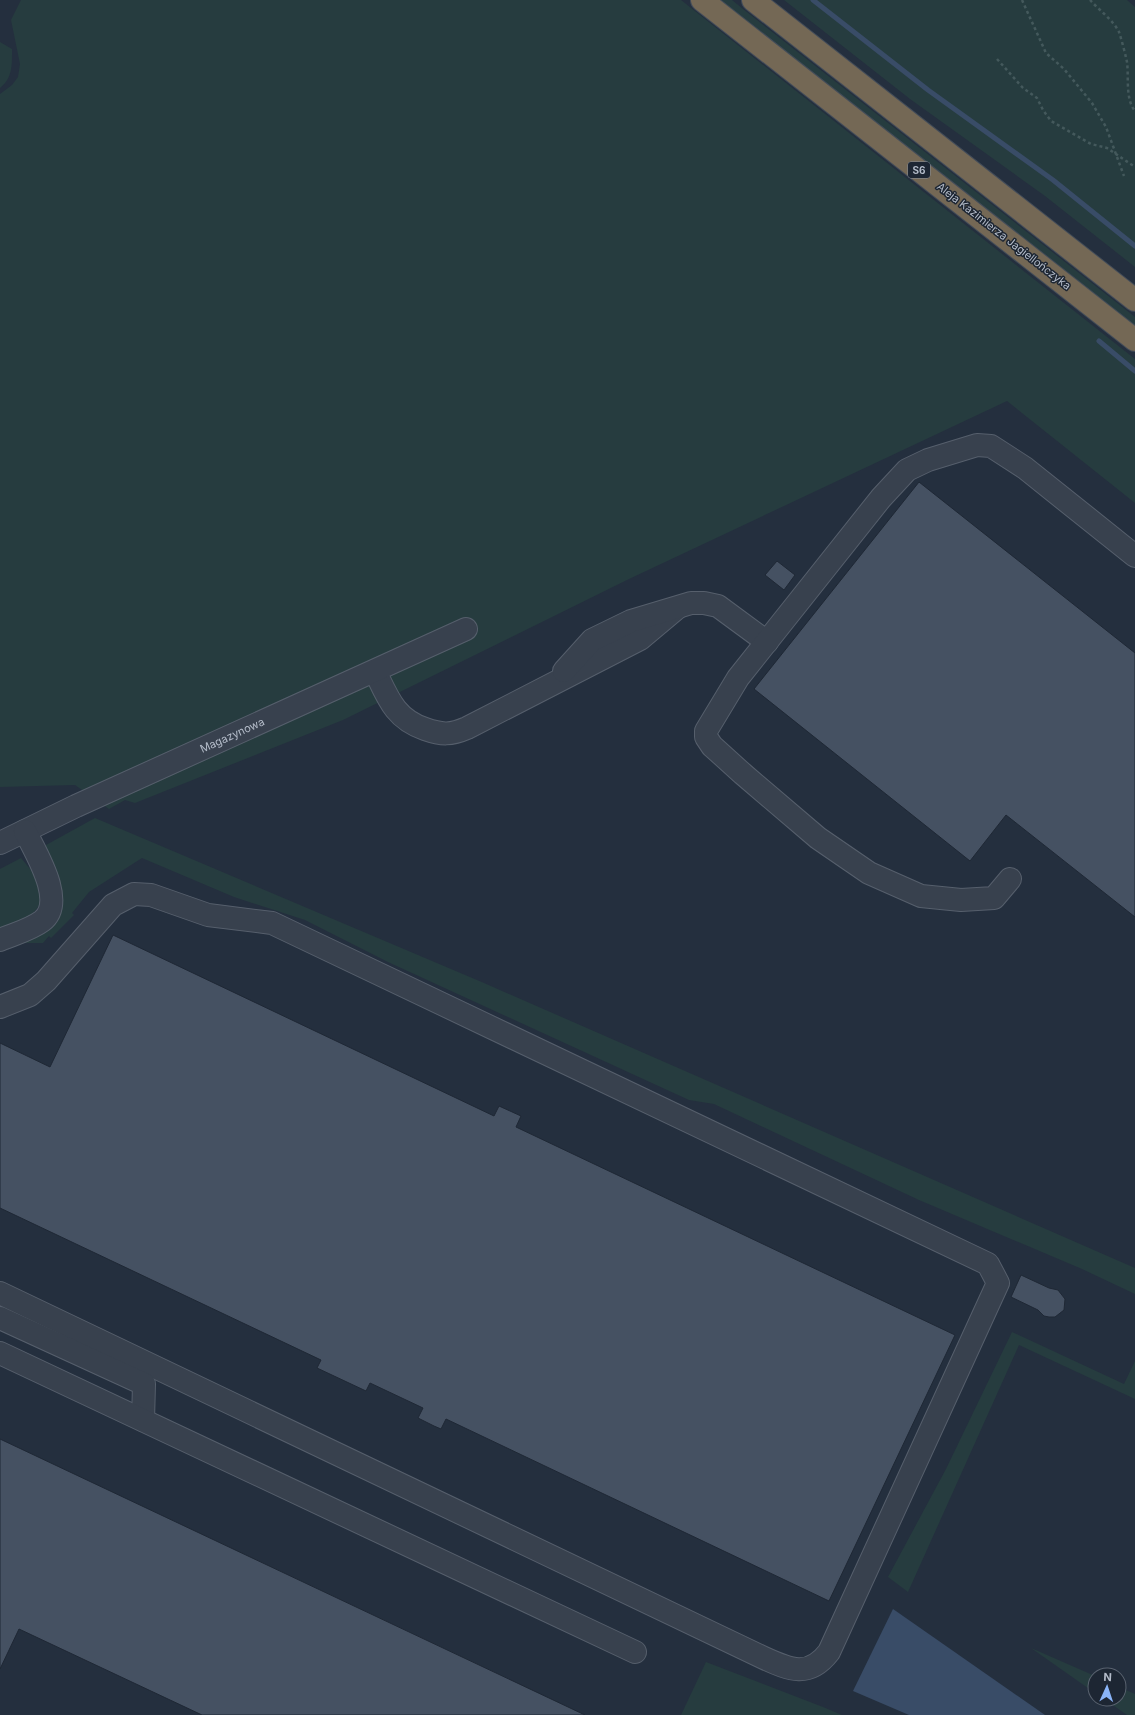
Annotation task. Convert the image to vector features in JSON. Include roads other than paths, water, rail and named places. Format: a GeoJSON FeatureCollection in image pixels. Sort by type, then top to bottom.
{"type":"FeatureCollection","features":[{"type":"Feature","properties":{"kind":"highway","name":"Aleja Kazimierza Jagiellończyka"},"geometry":{"type":"LineString","coordinates":[[702,0],[1135,340]]}},
{"type":"Feature","properties":{"kind":"highway"},"geometry":{"type":"LineString","coordinates":[[753,0],[1135,300]]}},
{"type":"Feature","properties":{"kind":"street"},"geometry":{"type":"LineString","coordinates":[[1010,879],[994,898],[961,900],[921,896],[911,893],[869,873],[818,838],[712,746],[706,737],[709,726],[738,678],[898,478],[908,470],[928,460],[977,445],[991,446],[1014,460],[1135,556]]}},
{"type":"Feature","properties":{"kind":"street"},"geometry":{"type":"LineString","coordinates":[[374,671],[395,709],[403,718],[415,726],[443,735],[457,733],[552,683],[592,640],[631,621],[691,603],[704,603],[718,606],[766,642]]}},
{"type":"Feature","properties":{"kind":"street","name":"Magazynowa"},"geometry":{"type":"LineString","coordinates":[[0,843],[76,806],[466,629]]}},
{"type":"Feature","properties":{"kind":"street"},"geometry":{"type":"LineString","coordinates":[[0,940],[31,927],[43,920],[51,909],[52,897],[49,883],[25,831]]}},
{"type":"Feature","properties":{"kind":"street"},"geometry":{"type":"LineString","coordinates":[[0,1006],[30,995],[46,981],[113,905],[134,894],[151,894],[208,915],[272,923],[988,1264],[998,1283],[829,1652],[822,1661],[810,1668],[798,1670],[785,1667],[764,1658],[0,1293]]}},
{"type":"Feature","properties":{"kind":"street"},"geometry":{"type":"LineString","coordinates":[[0,1318],[144,1384],[143,1420]]}},
{"type":"Feature","properties":{"kind":"street"},"geometry":{"type":"LineString","coordinates":[[0,1353],[635,1652]]}},
{"type":"Feature","properties":{"kind":"water"},"geometry":{"type":"Polygon","coordinates":[[[893,1609],[1045,1715],[909,1715],[853,1691],[893,1609]]]}},
{"type":"Feature","properties":{"kind":"waterway"},"geometry":{"type":"LineString","coordinates":[[813,0],[928,90],[1053,180],[1135,246]]}},
{"type":"Feature","properties":{"kind":"waterway"},"geometry":{"type":"LineString","coordinates":[[1099,341],[1135,371]]}}]}
